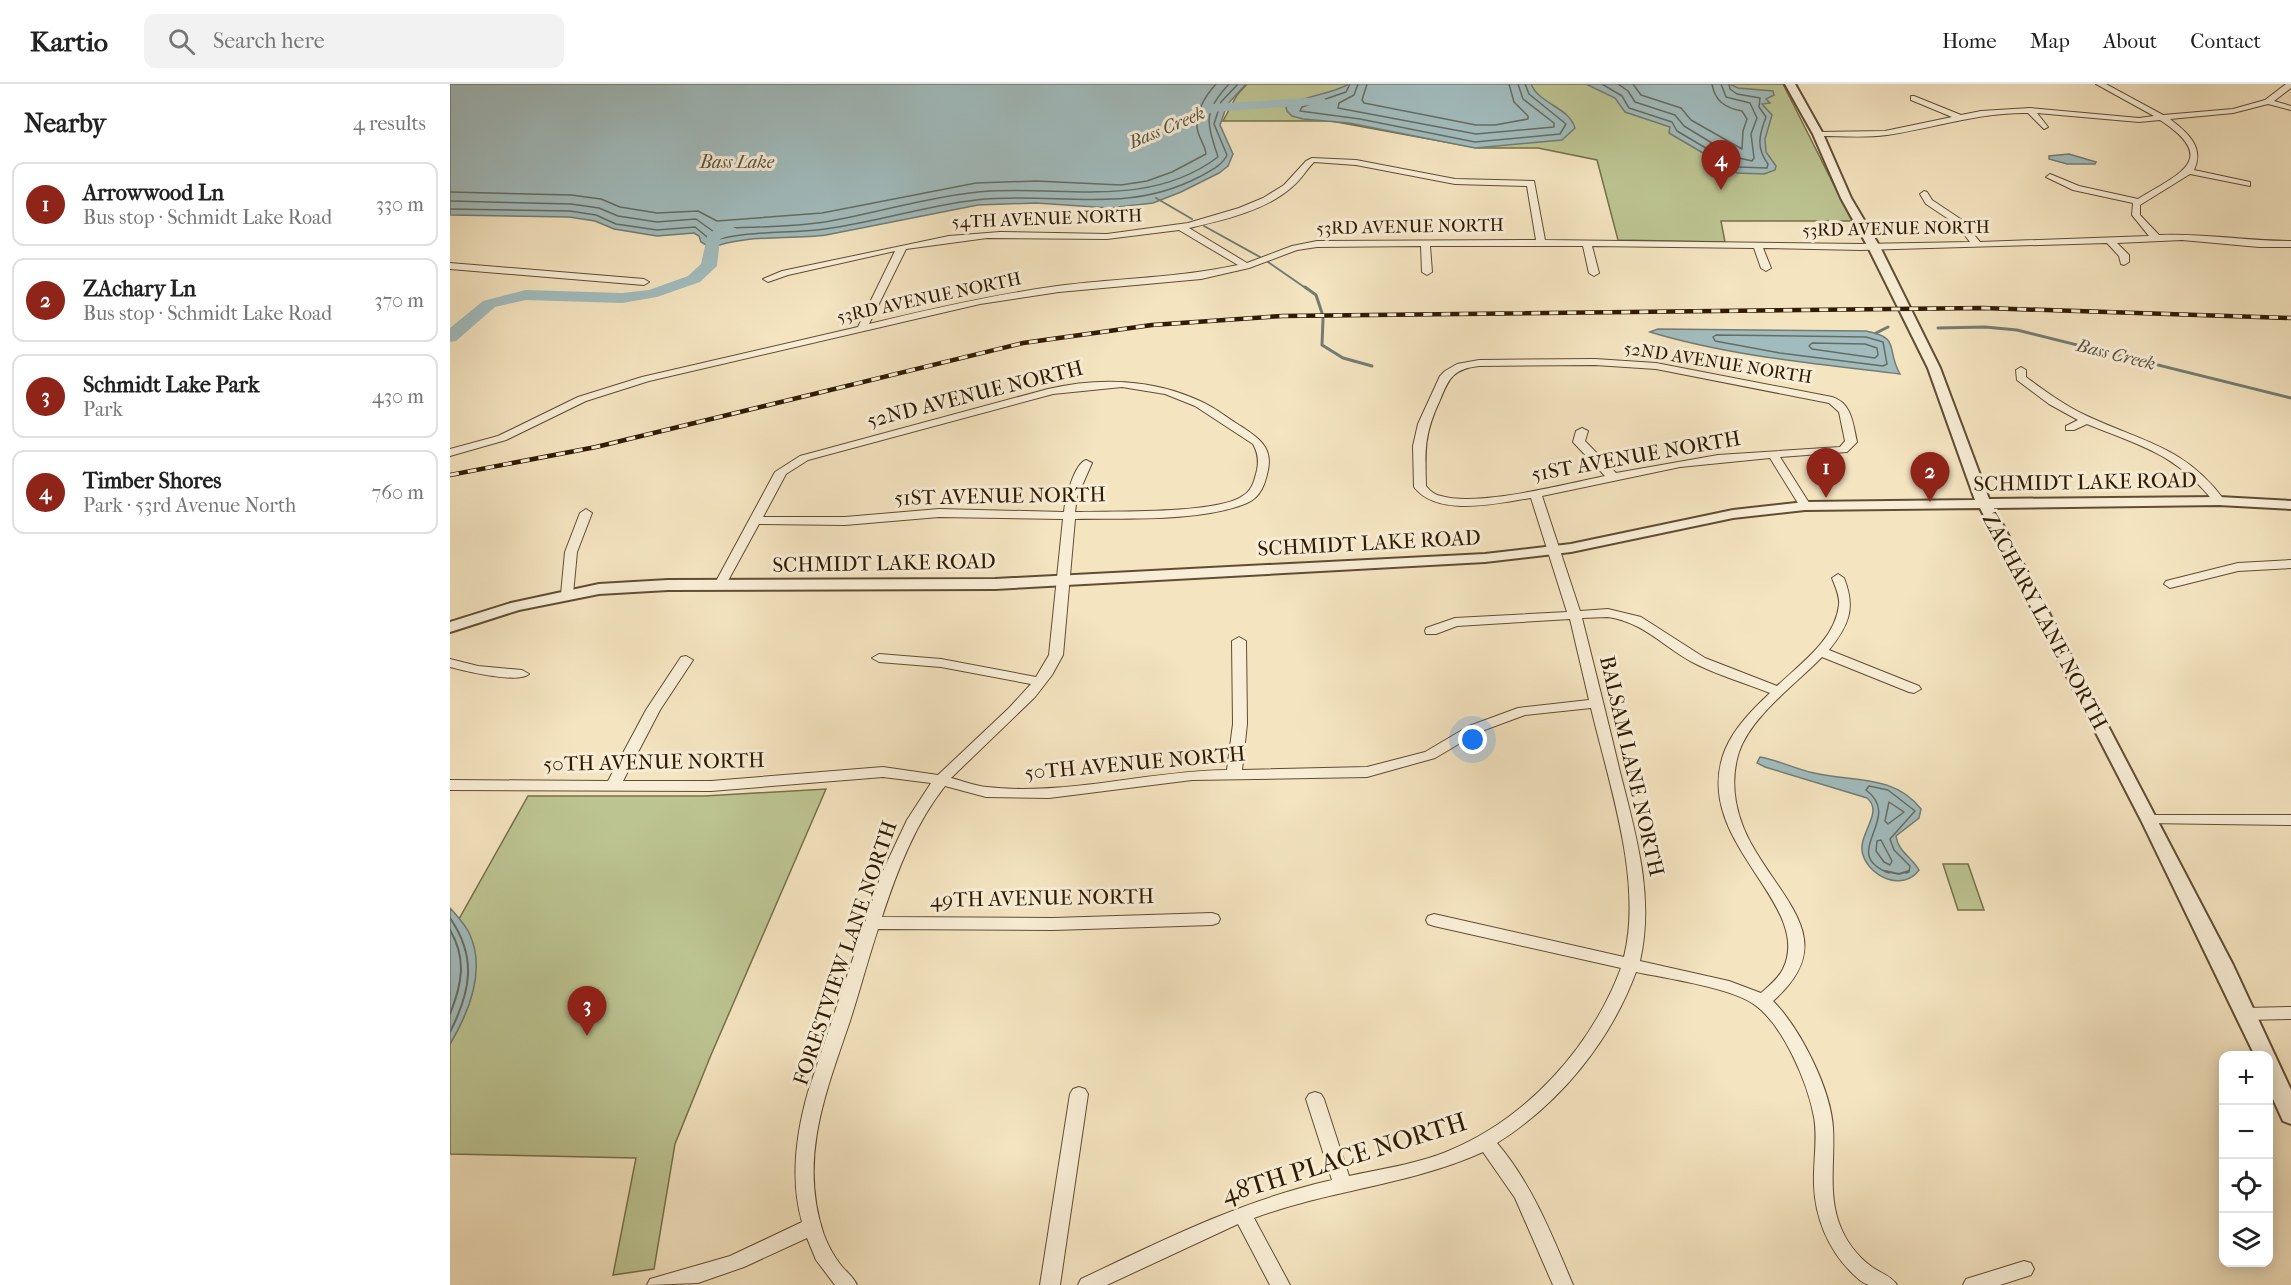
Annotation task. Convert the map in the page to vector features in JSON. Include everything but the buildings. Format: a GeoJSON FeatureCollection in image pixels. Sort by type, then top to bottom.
{"type":"FeatureCollection","features":[{"type":"Feature","properties":{"kind":"street","name":"ZACHARY LANE NORTH"},"geometry":{"type":"LineString","coordinates":[[1790,84],[1818,134],[1846,198],[1874,247],[1934,368],[1969,468],[1985,505],[2150,820],[2264,1051]]}},
{"type":"Feature","properties":{"kind":"street"},"geometry":{"type":"LineString","coordinates":[[2101,85],[2115,84]]}},
{"type":"Feature","properties":{"kind":"street"},"geometry":{"type":"LineString","coordinates":[[1818,134],[1885,133],[1998,111],[2030,110],[2127,119],[2233,111],[2268,102],[2291,84]]}},
{"type":"Feature","properties":{"kind":"street"},"geometry":{"type":"LineString","coordinates":[[2101,85],[2178,130],[2193,147],[2193,163],[2189,171],[2137,201],[2134,208],[2136,215],[2156,238]]}},
{"type":"Feature","properties":{"kind":"street"},"geometry":{"type":"LineString","coordinates":[[1914,98],[1959,117]]}},
{"type":"Feature","properties":{"kind":"street"},"geometry":{"type":"LineString","coordinates":[[2268,102],[2291,108]]}},
{"type":"Feature","properties":{"kind":"street"},"geometry":{"type":"LineString","coordinates":[[2030,110],[2044,127]]}},
{"type":"Feature","properties":{"kind":"street","name":"54TH AVENUE NORTH"},"geometry":{"type":"LineString","coordinates":[[768,279],[785,273],[902,248],[975,236],[1018,234],[1105,237],[1180,227],[1220,216],[1268,197],[1288,186],[1312,160],[1362,164],[1448,180],[1531,183],[1541,243]]}},
{"type":"Feature","properties":{"kind":"street"},"geometry":{"type":"LineString","coordinates":[[2189,171],[2247,184]]}},
{"type":"Feature","properties":{"kind":"street"},"geometry":{"type":"LineString","coordinates":[[2050,177],[2076,188],[2137,201]]}},
{"type":"Feature","properties":{"kind":"street"},"geometry":{"type":"LineString","coordinates":[[1924,194],[1929,202],[1959,222],[1977,245]]}},
{"type":"Feature","properties":{"kind":"street"},"geometry":{"type":"LineString","coordinates":[[1180,227],[1246,266]]}},
{"type":"Feature","properties":{"kind":"street","name":"53RD AVENUE NORTH"},"geometry":{"type":"LineString","coordinates":[[450,453],[502,438],[582,399],[624,384],[1018,294],[1176,279],[1246,266],[1305,245],[1385,239],[1425,242],[1874,247],[2156,238],[2291,244]]}},
{"type":"Feature","properties":{"kind":"street"},"geometry":{"type":"LineString","coordinates":[[2108,239],[2124,255],[2124,262]]}},
{"type":"Feature","properties":{"kind":"street"},"geometry":{"type":"LineString","coordinates":[[1425,242],[1427,272]]}},
{"type":"Feature","properties":{"kind":"street"},"geometry":{"type":"LineString","coordinates":[[1587,243],[1594,273]]}},
{"type":"Feature","properties":{"kind":"street"},"geometry":{"type":"LineString","coordinates":[[1758,247],[1766,268]]}},
{"type":"Feature","properties":{"kind":"street"},"geometry":{"type":"LineString","coordinates":[[862,328],[902,248]]}},
{"type":"Feature","properties":{"kind":"street"},"geometry":{"type":"LineString","coordinates":[[450,266],[644,282]]}},
{"type":"Feature","properties":{"kind":"street","name":"52ND AVENUE NORTH"},"geometry":{"type":"LineString","coordinates":[[1445,376],[1454,369],[1479,363],[1595,362],[1656,366],[1832,400],[1843,406],[1851,442]]}},
{"type":"Feature","properties":{"kind":"street"},"geometry":{"type":"LineString","coordinates":[[2021,369],[2020,378],[2065,409],[2178,458],[2195,471],[2219,501]]}},
{"type":"Feature","properties":{"kind":"street","name":"51ST AVENUE NORTH"},"geometry":{"type":"LineString","coordinates":[[1445,376],[1423,424],[1419,446],[1420,487],[1430,496],[1440,500],[1460,502],[1536,494],[1680,464],[1773,454],[1834,452],[1848,446],[1851,442]]}},
{"type":"Feature","properties":{"kind":"street","name":"52ND AVENUE NORTH"},"geometry":{"type":"LineString","coordinates":[[754,520],[781,472],[793,464],[828,450],[1052,391],[1122,384],[1148,387],[1183,397],[1198,404],[1257,442],[1263,452],[1261,480],[1259,487],[1245,500]]}},
{"type":"Feature","properties":{"kind":"street"},"geometry":{"type":"LineString","coordinates":[[2070,428],[2086,420]]}},
{"type":"Feature","properties":{"kind":"street"},"geometry":{"type":"LineString","coordinates":[[1582,431],[1579,442],[1613,477]]}},
{"type":"Feature","properties":{"kind":"street"},"geometry":{"type":"LineString","coordinates":[[1773,454],[1805,506]]}},
{"type":"Feature","properties":{"kind":"street","name":"FORESTVIEW LANE NORTH"},"geometry":{"type":"LineString","coordinates":[[812,1226],[805,1161],[811,1112],[874,923],[909,826],[941,780],[1049,671],[1056,655],[1071,497],[1086,463]]}},
{"type":"Feature","properties":{"kind":"street","name":"BALSAM LANE NORTH"},"geometry":{"type":"LineString","coordinates":[[1486,1143],[1521,1117],[1549,1091],[1596,1035],[1613,1006],[1631,964],[1637,930],[1639,892],[1633,855],[1598,703],[1575,615],[1536,494]]}},
{"type":"Feature","properties":{"kind":"street","name":"51ST AVENUE NORTH"},"geometry":{"type":"LineString","coordinates":[[754,520],[846,520],[939,513],[1068,516],[1209,511],[1245,500]]}},
{"type":"Feature","properties":{"kind":"street","name":"SCHMIDT LAKE ROAD"},"geometry":{"type":"LineString","coordinates":[[450,627],[516,606],[567,594],[637,586],[922,586],[1485,558],[1554,550],[1733,514],[1805,506],[2219,501],[2291,505]]}},
{"type":"Feature","properties":{"kind":"street"},"geometry":{"type":"LineString","coordinates":[[567,594],[569,554],[573,539],[586,513]]}},
{"type":"Feature","properties":{"kind":"street"},"geometry":{"type":"LineString","coordinates":[[720,585],[754,520]]}},
{"type":"Feature","properties":{"kind":"street"},"geometry":{"type":"LineString","coordinates":[[2170,584],[2238,567],[2291,564]]}},
{"type":"Feature","properties":{"kind":"street"},"geometry":{"type":"LineString","coordinates":[[1762,1001],[1779,987],[1790,972],[1794,961],[1794,928],[1779,895],[1748,851],[1730,805],[1725,784],[1726,763],[1736,739],[1778,691],[1820,651],[1836,631],[1845,606],[1838,578]]}},
{"type":"Feature","properties":{"kind":"street"},"geometry":{"type":"LineString","coordinates":[[1431,631],[1455,622],[1608,613],[1638,620],[1699,660],[1778,691]]}},
{"type":"Feature","properties":{"kind":"street"},"geometry":{"type":"LineString","coordinates":[[1234,774],[1240,724],[1239,641]]}},
{"type":"Feature","properties":{"kind":"street"},"geometry":{"type":"LineString","coordinates":[[1820,651],[1914,688]]}},
{"type":"Feature","properties":{"kind":"street"},"geometry":{"type":"LineString","coordinates":[[879,658],[941,663],[1040,682]]}},
{"type":"Feature","properties":{"kind":"street"},"geometry":{"type":"LineString","coordinates":[[613,786],[648,718],[686,660]]}},
{"type":"Feature","properties":{"kind":"street"},"geometry":{"type":"LineString","coordinates":[[450,663],[478,670],[522,674]]}},
{"type":"Feature","properties":{"kind":"street","name":"50TH AVENUE NORTH"},"geometry":{"type":"LineString","coordinates":[[450,785],[750,784],[883,772],[941,780],[986,792],[1049,793],[1192,775],[1367,772],[1430,755],[1474,729],[1514,714],[1552,706],[1598,703]]}},
{"type":"Feature","properties":{"kind":"street"},"geometry":{"type":"LineString","coordinates":[[2150,820],[2291,820]]}},
{"type":"Feature","properties":{"kind":"street","name":"49TH AVENUE NORTH"},"geometry":{"type":"LineString","coordinates":[[874,923],[1053,924],[1212,918]]}},
{"type":"Feature","properties":{"kind":"street"},"geometry":{"type":"LineString","coordinates":[[1434,920],[1729,987],[1747,992],[1762,1001],[1778,1017],[1818,1095],[1823,1118],[1824,1196],[1834,1233],[1845,1252],[1860,1268],[1876,1281],[1887,1285]]}},
{"type":"Feature","properties":{"kind":"street"},"geometry":{"type":"LineString","coordinates":[[2246,1014],[2291,1013]]}},
{"type":"Feature","properties":{"kind":"street"},"geometry":{"type":"LineString","coordinates":[[2273,1074],[2291,1115]]}},
{"type":"Feature","properties":{"kind":"street"},"geometry":{"type":"LineString","coordinates":[[1050,1285],[1078,1094]]}},
{"type":"Feature","properties":{"kind":"street"},"geometry":{"type":"LineString","coordinates":[[1315,1100],[1343,1186]]}},
{"type":"Feature","properties":{"kind":"street"},"geometry":{"type":"LineString","coordinates":[[1486,1143],[1516,1180],[1563,1285]]}},
{"type":"Feature","properties":{"kind":"street","name":"48TH PLACE NORTH"},"geometry":{"type":"LineString","coordinates":[[1088,1285],[1210,1227],[1276,1202],[1451,1158],[1486,1143]]}},
{"type":"Feature","properties":{"kind":"street"},"geometry":{"type":"LineString","coordinates":[[1243,1215],[1280,1285]]}},
{"type":"Feature","properties":{"kind":"street"},"geometry":{"type":"LineString","coordinates":[[657,1285],[702,1275],[742,1261],[812,1226],[822,1252],[838,1278],[847,1285]]}},
{"type":"Feature","properties":{"kind":"street"},"geometry":{"type":"LineString","coordinates":[[1973,1285],[2024,1269]]}},
{"type":"Feature","properties":{"kind":"green space"},"geometry":{"type":"Polygon","coordinates":[[[1247,84],[1783,84],[1852,221],[1721,221],[1725,242],[1618,240],[1597,160],[1538,148],[1478,148],[1331,121],[1223,121],[1237,95],[1247,84]]]}},
{"type":"Feature","properties":{"kind":"green space"},"geometry":{"type":"Polygon","coordinates":[[[826,789],[675,1144],[654,1269],[613,1275],[636,1158],[450,1154],[450,1044],[471,998],[475,966],[468,935],[459,919],[528,796],[704,796],[826,789]]]}},
{"type":"Feature","properties":{"kind":"green space"},"geometry":{"type":"Polygon","coordinates":[[[1943,864],[1968,864],[1984,910],[1958,910],[1943,864]]]}},
{"type":"Feature","properties":{"kind":"water","name":"Bass Lake"},"geometry":{"type":"Polygon","coordinates":[[[450,84],[1246,84],[1227,105],[1220,125],[1233,154],[1228,166],[1181,192],[1153,203],[1110,208],[1036,203],[978,205],[826,235],[752,239],[711,248],[701,242],[699,236],[694,233],[657,236],[614,229],[595,221],[569,217],[450,215],[450,84]]]}},
{"type":"Feature","properties":{"kind":"water"},"geometry":{"type":"Polygon","coordinates":[[[1349,84],[1531,84],[1540,96],[1567,115],[1575,128],[1562,140],[1475,148],[1349,123],[1303,119],[1292,116],[1287,111],[1286,107],[1293,103],[1334,91],[1349,84]]]}},
{"type":"Feature","properties":{"kind":"water"},"geometry":{"type":"Polygon","coordinates":[[[1586,84],[1730,84],[1738,88],[1773,91],[1774,95],[1766,99],[1770,103],[1762,104],[1772,115],[1765,139],[1766,152],[1776,166],[1775,170],[1764,174],[1737,173],[1669,133],[1670,127],[1625,112],[1615,98],[1586,84]]]}},
{"type":"Feature","properties":{"kind":"water"},"geometry":{"type":"Polygon","coordinates":[[[2069,154],[2096,162],[2095,164],[2067,164],[2049,159],[2049,156],[2069,154]]]}},
{"type":"Feature","properties":{"kind":"water"},"geometry":{"type":"Polygon","coordinates":[[[1658,329],[1866,331],[1889,341],[1900,374],[1742,353],[1650,332],[1658,329]]]}},
{"type":"Feature","properties":{"kind":"water"},"geometry":{"type":"Polygon","coordinates":[[[1760,757],[1828,776],[1872,781],[1898,790],[1910,798],[1921,809],[1919,818],[1896,836],[1899,846],[1919,870],[1912,877],[1896,881],[1872,870],[1863,855],[1862,847],[1873,810],[1867,798],[1765,767],[1757,763],[1760,757]]]}},
{"type":"Feature","properties":{"kind":"water"},"geometry":{"type":"Polygon","coordinates":[[[450,908],[468,931],[475,949],[476,977],[469,1005],[450,1044],[450,908]]]}},
{"type":"Feature","properties":{"kind":"waterway","name":"Bass Creek"},"geometry":{"type":"LineString","coordinates":[[1197,114],[1211,108],[1322,101]]}},
{"type":"Feature","properties":{"kind":"waterway","name":"Bass Creek"},"geometry":{"type":"LineString","coordinates":[[1156,198],[1192,219]]}},
{"type":"Feature","properties":{"kind":"waterway","name":"Bass Creek"},"geometry":{"type":"LineString","coordinates":[[1204,226],[1260,257]]}},
{"type":"Feature","properties":{"kind":"waterway"},"geometry":{"type":"LineString","coordinates":[[450,337],[489,304],[526,295],[622,298],[651,294],[694,279],[709,266],[713,236],[730,230]]}},
{"type":"Feature","properties":{"kind":"waterway","name":"Bass Creek"},"geometry":{"type":"LineString","coordinates":[[1268,262],[1307,289]]}},
{"type":"Feature","properties":{"kind":"waterway","name":"Bass Creek"},"geometry":{"type":"LineString","coordinates":[[1305,287],[1316,295],[1322,313]]}},
{"type":"Feature","properties":{"kind":"waterway","name":"Bass Creek"},"geometry":{"type":"LineString","coordinates":[[1323,319],[1322,345],[1343,358],[1372,366]]}},
{"type":"Feature","properties":{"kind":"waterway","name":"Bass Creek"},"geometry":{"type":"LineString","coordinates":[[1876,333],[1888,327]]}},
{"type":"Feature","properties":{"kind":"waterway","name":"Bass Creek"},"geometry":{"type":"LineString","coordinates":[[1938,328],[1985,327],[2017,330],[2291,398]]}},
{"type":"Feature","properties":{"kind":"railway"},"geometry":{"type":"LineString","coordinates":[[450,475],[596,447],[1023,343],[1152,325],[1282,316],[1983,308],[2291,318]]}},
{"type":"Feature","properties":{"kind":"place","name":"Timber Shores"},"geometry":{"type":"Point","coordinates":[1721,190]}},
{"type":"Feature","properties":{"kind":"place","name":"Arrowwood Ln"},"geometry":{"type":"Point","coordinates":[1826,498]}},
{"type":"Feature","properties":{"kind":"place","name":"ZAchary Ln"},"geometry":{"type":"Point","coordinates":[1930,502]}},
{"type":"Feature","properties":{"kind":"place","name":"Schmidt Lake Park"},"geometry":{"type":"Point","coordinates":[587,1036]}}]}
